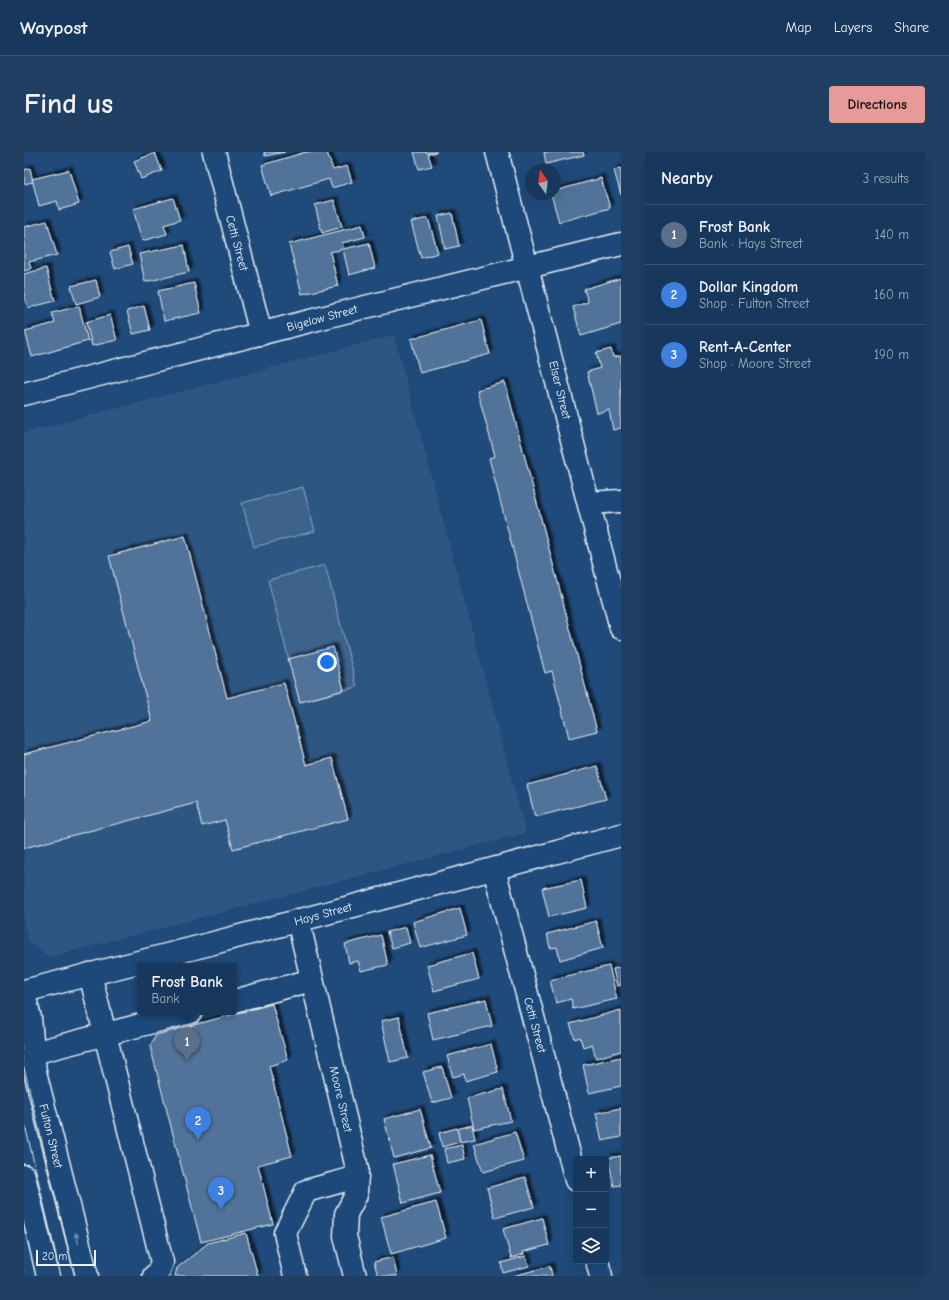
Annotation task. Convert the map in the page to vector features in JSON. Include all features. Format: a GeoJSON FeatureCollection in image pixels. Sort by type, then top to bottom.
{"type":"FeatureCollection","features":[{"type":"Feature","properties":{"kind":"street","name":"Cetti Street"},"geometry":{"type":"LineString","coordinates":[[214,152],[261,334]]}},
{"type":"Feature","properties":{"kind":"street","name":"Elser Street"},"geometry":{"type":"LineString","coordinates":[[497,152],[589,503],[617,591],[621,628]]}},
{"type":"Feature","properties":{"kind":"street","name":"Bigelow Street"},"geometry":{"type":"LineString","coordinates":[[24,394],[621,244]]}},
{"type":"Feature","properties":{"kind":"street"},"geometry":{"type":"LineString","coordinates":[[589,503],[621,501]]}},
{"type":"Feature","properties":{"kind":"street","name":"Hays Street"},"geometry":{"type":"LineString","coordinates":[[24,991],[621,836]]}},
{"type":"Feature","properties":{"kind":"street","name":"Cetti Street"},"geometry":{"type":"LineString","coordinates":[[494,869],[573,1169]]}},
{"type":"Feature","properties":{"kind":"street","name":"Moore Street"},"geometry":{"type":"LineString","coordinates":[[298,920],[357,1168],[356,1195],[346,1214],[345,1236],[355,1276]]}},
{"type":"Feature","properties":{"kind":"street"},"geometry":{"type":"LineString","coordinates":[[90,974],[162,1262],[158,1273],[154,1276]]}},
{"type":"Feature","properties":{"kind":"street"},"geometry":{"type":"LineString","coordinates":[[237,1000],[312,980]]}},
{"type":"Feature","properties":{"kind":"street","name":"Fulton Street"},"geometry":{"type":"LineString","coordinates":[[24,994],[30,1018],[35,1072],[87,1276]]}},
{"type":"Feature","properties":{"kind":"street"},"geometry":{"type":"LineString","coordinates":[[33,1053],[179,1015]]}},
{"type":"Feature","properties":{"kind":"street"},"geometry":{"type":"LineString","coordinates":[[24,1176],[48,1276]]}},
{"type":"Feature","properties":{"kind":"street"},"geometry":{"type":"LineString","coordinates":[[295,1276],[284,1233],[306,1191],[357,1177]]}},
{"type":"Feature","properties":{"kind":"street"},"geometry":{"type":"LineString","coordinates":[[598,1264],[601,1276]]}},
{"type":"Feature","properties":{"kind":"shaded area"},"geometry":{"type":"Polygon","coordinates":[[[394,335],[526,833],[50,957],[30,944],[24,927],[24,433],[394,335]]]}},
{"type":"Feature","properties":{"kind":"shaded area"},"geometry":{"type":"Polygon","coordinates":[[[303,487],[315,531],[254,547],[242,503],[303,487]]]}},
{"type":"Feature","properties":{"kind":"shaded area"},"geometry":{"type":"Polygon","coordinates":[[[325,565],[357,687],[300,702],[268,580],[325,565]]]}},
{"type":"Feature","properties":{"kind":"building"},"geometry":{"type":"Polygon","coordinates":[[[264,152],[285,152],[265,156],[264,152]]]}},
{"type":"Feature","properties":{"kind":"building"},"geometry":{"type":"Polygon","coordinates":[[[306,152],[327,152],[333,170],[347,166],[352,182],[332,188],[329,179],[271,196],[262,165],[306,152]]]}},
{"type":"Feature","properties":{"kind":"building"},"geometry":{"type":"Polygon","coordinates":[[[414,152],[437,152],[428,154],[432,166],[419,169],[414,152]]]}},
{"type":"Feature","properties":{"kind":"building"},"geometry":{"type":"Polygon","coordinates":[[[544,152],[583,152],[584,155],[546,164],[544,152]]]}},
{"type":"Feature","properties":{"kind":"building"},"geometry":{"type":"Polygon","coordinates":[[[155,153],[162,171],[141,179],[134,161],[155,153]]]}},
{"type":"Feature","properties":{"kind":"building"},"geometry":{"type":"Polygon","coordinates":[[[30,168],[33,182],[24,184],[24,170],[30,168]]]}},
{"type":"Feature","properties":{"kind":"building"},"geometry":{"type":"Polygon","coordinates":[[[621,168],[621,195],[614,170],[621,168]]]}},
{"type":"Feature","properties":{"kind":"building"},"geometry":{"type":"Polygon","coordinates":[[[69,170],[79,204],[59,210],[57,201],[39,206],[32,179],[69,170]]]}},
{"type":"Feature","properties":{"kind":"building"},"geometry":{"type":"Polygon","coordinates":[[[601,178],[610,208],[559,222],[553,200],[561,200],[561,189],[601,178]]]}},
{"type":"Feature","properties":{"kind":"building"},"geometry":{"type":"Polygon","coordinates":[[[173,198],[180,220],[164,225],[167,234],[142,241],[133,209],[173,198]]]}},
{"type":"Feature","properties":{"kind":"building"},"geometry":{"type":"Polygon","coordinates":[[[334,200],[342,227],[322,233],[315,205],[334,200]]]}},
{"type":"Feature","properties":{"kind":"building"},"geometry":{"type":"Polygon","coordinates":[[[452,213],[459,246],[445,249],[438,216],[452,213]]]}},
{"type":"Feature","properties":{"kind":"building"},"geometry":{"type":"Polygon","coordinates":[[[428,218],[438,253],[421,258],[411,222],[428,218]]]}},
{"type":"Feature","properties":{"kind":"building"},"geometry":{"type":"Polygon","coordinates":[[[47,221],[57,255],[29,262],[31,269],[24,271],[24,227],[47,221]]]}},
{"type":"Feature","properties":{"kind":"building"},"geometry":{"type":"Polygon","coordinates":[[[362,225],[365,237],[342,243],[344,249],[330,252],[338,286],[302,294],[289,244],[362,225]]]}},
{"type":"Feature","properties":{"kind":"building"},"geometry":{"type":"Polygon","coordinates":[[[369,243],[375,268],[349,275],[343,249],[369,243]]]}},
{"type":"Feature","properties":{"kind":"building"},"geometry":{"type":"Polygon","coordinates":[[[184,245],[189,272],[145,282],[139,254],[184,245]]]}},
{"type":"Feature","properties":{"kind":"building"},"geometry":{"type":"Polygon","coordinates":[[[128,247],[133,264],[115,269],[110,252],[128,247]]]}},
{"type":"Feature","properties":{"kind":"building"},"geometry":{"type":"Polygon","coordinates":[[[46,268],[55,301],[28,308],[24,294],[24,274],[46,268]]]}},
{"type":"Feature","properties":{"kind":"building"},"geometry":{"type":"Polygon","coordinates":[[[621,278],[621,324],[581,336],[573,307],[588,302],[584,289],[621,278]]]}},
{"type":"Feature","properties":{"kind":"building"},"geometry":{"type":"Polygon","coordinates":[[[96,280],[100,297],[76,304],[71,286],[96,280]]]}},
{"type":"Feature","properties":{"kind":"building"},"geometry":{"type":"Polygon","coordinates":[[[194,283],[201,313],[164,321],[158,291],[194,283]]]}},
{"type":"Feature","properties":{"kind":"building"},"geometry":{"type":"Polygon","coordinates":[[[79,306],[88,341],[32,357],[25,331],[55,323],[52,313],[79,306]]]}},
{"type":"Feature","properties":{"kind":"building"},"geometry":{"type":"Polygon","coordinates":[[[144,306],[150,330],[133,334],[127,311],[144,306]]]}},
{"type":"Feature","properties":{"kind":"building"},"geometry":{"type":"Polygon","coordinates":[[[110,315],[117,340],[92,346],[86,322],[110,315]]]}},
{"type":"Feature","properties":{"kind":"building"},"geometry":{"type":"Polygon","coordinates":[[[481,320],[490,354],[420,373],[411,339],[481,320]]]}},
{"type":"Feature","properties":{"kind":"building"},"geometry":{"type":"Polygon","coordinates":[[[611,349],[613,357],[621,356],[621,428],[613,430],[609,410],[597,413],[587,372],[600,368],[596,353],[611,349]]]}},
{"type":"Feature","properties":{"kind":"building"},"geometry":{"type":"Polygon","coordinates":[[[505,382],[597,731],[569,738],[552,671],[545,673],[489,458],[495,456],[477,390],[505,382]]]}},
{"type":"Feature","properties":{"kind":"building"},"geometry":{"type":"Polygon","coordinates":[[[185,536],[227,698],[284,683],[306,765],[332,758],[348,819],[233,849],[225,820],[202,826],[196,803],[24,848],[24,754],[152,721],[109,556],[185,536]]]}},
{"type":"Feature","properties":{"kind":"building"},"geometry":{"type":"Polygon","coordinates":[[[333,647],[344,690],[300,702],[288,659],[333,647]]]}},
{"type":"Feature","properties":{"kind":"building"},"geometry":{"type":"Polygon","coordinates":[[[597,766],[606,799],[535,817],[527,785],[597,766]]]}},
{"type":"Feature","properties":{"kind":"building"},"geometry":{"type":"Polygon","coordinates":[[[581,880],[587,908],[549,917],[542,888],[581,880]]]}},
{"type":"Feature","properties":{"kind":"building"},"geometry":{"type":"Polygon","coordinates":[[[460,908],[467,935],[420,948],[413,922],[460,908]]]}},
{"type":"Feature","properties":{"kind":"building"},"geometry":{"type":"Polygon","coordinates":[[[596,921],[603,948],[560,960],[557,947],[550,948],[547,934],[596,921]]]}},
{"type":"Feature","properties":{"kind":"building"},"geometry":{"type":"Polygon","coordinates":[[[406,927],[410,943],[392,948],[387,932],[406,927]]]}},
{"type":"Feature","properties":{"kind":"building"},"geometry":{"type":"Polygon","coordinates":[[[381,935],[388,965],[361,971],[358,961],[349,963],[345,944],[381,935]]]}},
{"type":"Feature","properties":{"kind":"building"},"geometry":{"type":"Polygon","coordinates":[[[472,953],[479,979],[434,991],[427,965],[472,953]]]}},
{"type":"Feature","properties":{"kind":"building"},"geometry":{"type":"Polygon","coordinates":[[[609,966],[617,999],[573,1009],[571,999],[556,1003],[550,980],[609,966]]]}},
{"type":"Feature","properties":{"kind":"building"},"geometry":{"type":"Polygon","coordinates":[[[621,967],[621,985],[617,986],[613,969],[621,967]]]}},
{"type":"Feature","properties":{"kind":"building"},"geometry":{"type":"Polygon","coordinates":[[[486,999],[492,1026],[433,1040],[427,1013],[486,999]]]}},
{"type":"Feature","properties":{"kind":"building"},"geometry":{"type":"Polygon","coordinates":[[[272,1004],[288,1060],[269,1066],[292,1156],[258,1165],[273,1224],[201,1242],[150,1046],[156,1035],[231,1015],[237,1015],[237,1013],[272,1004]]]}},
{"type":"Feature","properties":{"kind":"building"},"geometry":{"type":"Polygon","coordinates":[[[621,1010],[621,1051],[596,1058],[592,1044],[583,1047],[580,1037],[575,1039],[570,1024],[621,1010]]]}},
{"type":"Feature","properties":{"kind":"building"},"geometry":{"type":"Polygon","coordinates":[[[399,1017],[408,1058],[390,1062],[381,1021],[399,1017]]]}},
{"type":"Feature","properties":{"kind":"building"},"geometry":{"type":"Polygon","coordinates":[[[491,1044],[498,1072],[465,1081],[464,1074],[453,1077],[447,1056],[491,1044]]]}},
{"type":"Feature","properties":{"kind":"building"},"geometry":{"type":"Polygon","coordinates":[[[621,1057],[621,1086],[589,1093],[583,1065],[621,1057]]]}},
{"type":"Feature","properties":{"kind":"building"},"geometry":{"type":"Polygon","coordinates":[[[442,1067],[451,1098],[432,1103],[423,1072],[442,1067]]]}},
{"type":"Feature","properties":{"kind":"building"},"geometry":{"type":"Polygon","coordinates":[[[503,1089],[511,1121],[474,1129],[467,1098],[503,1089]]]}},
{"type":"Feature","properties":{"kind":"building"},"geometry":{"type":"Polygon","coordinates":[[[621,1108],[621,1137],[602,1141],[596,1113],[621,1108]]]}},
{"type":"Feature","properties":{"kind":"building"},"geometry":{"type":"Polygon","coordinates":[[[420,1109],[431,1148],[394,1158],[384,1119],[420,1109]]]}},
{"type":"Feature","properties":{"kind":"building"},"geometry":{"type":"Polygon","coordinates":[[[472,1125],[475,1139],[460,1142],[457,1129],[472,1125]]]}},
{"type":"Feature","properties":{"kind":"building"},"geometry":{"type":"Polygon","coordinates":[[[457,1128],[460,1142],[442,1147],[439,1133],[457,1128]]]}},
{"type":"Feature","properties":{"kind":"building"},"geometry":{"type":"Polygon","coordinates":[[[515,1132],[524,1161],[483,1172],[474,1144],[515,1132]]]}},
{"type":"Feature","properties":{"kind":"building"},"geometry":{"type":"Polygon","coordinates":[[[462,1145],[465,1159],[447,1163],[444,1149],[462,1145]]]}},
{"type":"Feature","properties":{"kind":"building"},"geometry":{"type":"Polygon","coordinates":[[[430,1155],[440,1193],[403,1203],[393,1164],[430,1155]]]}},
{"type":"Feature","properties":{"kind":"building"},"geometry":{"type":"Polygon","coordinates":[[[621,1156],[621,1185],[614,1186],[609,1158],[621,1156]]]}},
{"type":"Feature","properties":{"kind":"building"},"geometry":{"type":"Polygon","coordinates":[[[525,1177],[534,1207],[495,1218],[487,1188],[525,1177]]]}},
{"type":"Feature","properties":{"kind":"building"},"geometry":{"type":"Polygon","coordinates":[[[436,1202],[446,1238],[391,1254],[381,1217],[436,1202]]]}},
{"type":"Feature","properties":{"kind":"building"},"geometry":{"type":"Polygon","coordinates":[[[542,1218],[549,1245],[523,1252],[524,1254],[511,1258],[503,1229],[542,1218]]]}},
{"type":"Feature","properties":{"kind":"building"},"geometry":{"type":"Polygon","coordinates":[[[246,1233],[258,1276],[175,1276],[177,1268],[208,1243],[246,1233]]]}},
{"type":"Feature","properties":{"kind":"building"},"geometry":{"type":"Polygon","coordinates":[[[526,1256],[529,1266],[503,1273],[501,1263],[526,1256]]]}},
{"type":"Feature","properties":{"kind":"building"},"geometry":{"type":"Polygon","coordinates":[[[393,1257],[397,1276],[378,1276],[374,1262],[393,1257]]]}},
{"type":"Feature","properties":{"kind":"building"},"geometry":{"type":"Polygon","coordinates":[[[550,1266],[552,1276],[513,1276],[550,1266]]]}},
{"type":"Feature","properties":{"kind":"tram line"},"geometry":{"type":"LineString","coordinates":[[24,1068],[75,1276]]}},
{"type":"Feature","properties":{"kind":"tram line"},"geometry":{"type":"LineString","coordinates":[[24,1121],[61,1276]]}},
{"type":"Feature","properties":{"kind":"place","name":"Frost Bank"},"geometry":{"type":"Point","coordinates":[187,1061]}},
{"type":"Feature","properties":{"kind":"place","name":"Dollar Kingdom"},"geometry":{"type":"Point","coordinates":[198,1140]}},
{"type":"Feature","properties":{"kind":"place","name":"Rent-A-Center"},"geometry":{"type":"Point","coordinates":[221,1210]}}]}
